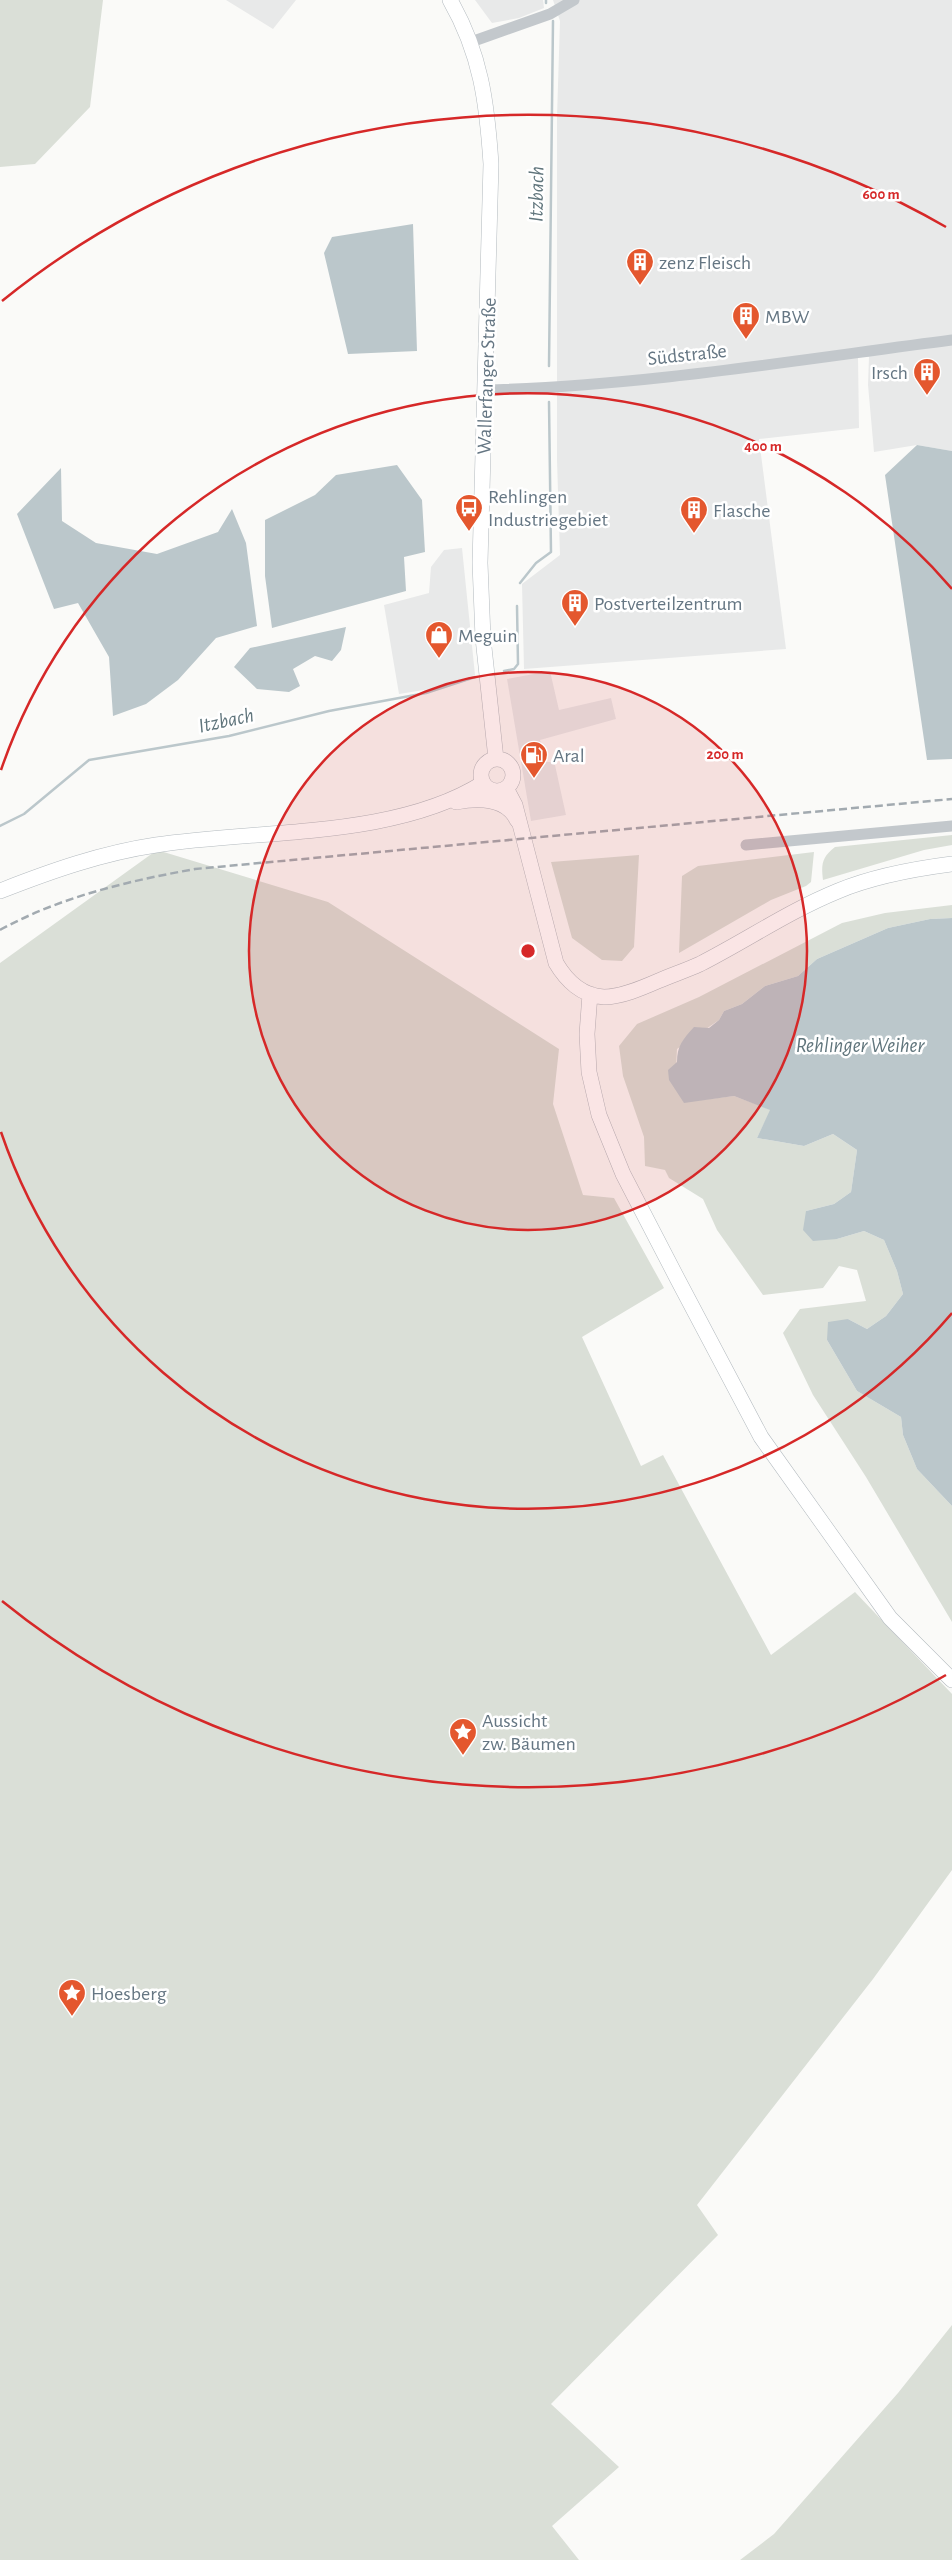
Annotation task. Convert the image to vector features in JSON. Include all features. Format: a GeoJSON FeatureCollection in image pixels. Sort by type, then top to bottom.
{"type":"FeatureCollection","features":[{"type":"Feature","properties":{"kind":"main road","name":"Wallerfanger Straße"},"geometry":{"type":"LineString","coordinates":[[450,0],[471,42],[483,88],[491,164],[480,596],[496,759]]}},
{"type":"Feature","properties":{"kind":"main road"},"geometry":{"type":"LineString","coordinates":[[496,759],[507,763],[511,767],[512,779],[506,788],[496,791],[482,783],[481,772],[486,762],[496,759]]}},
{"type":"Feature","properties":{"kind":"main road"},"geometry":{"type":"LineString","coordinates":[[432,806],[482,783]]}},
{"type":"Feature","properties":{"kind":"main road"},"geometry":{"type":"LineString","coordinates":[[506,788],[516,805],[556,963],[562,974],[576,987],[590,994],[604,997],[620,994],[700,964],[795,910],[839,890],[885,876],[952,864]]}},
{"type":"Feature","properties":{"kind":"main road"},"geometry":{"type":"LineString","coordinates":[[0,890],[81,862],[128,850],[196,840],[348,825],[382,820],[432,806],[470,800],[498,803],[514,814],[521,828]]}},
{"type":"Feature","properties":{"kind":"main road"},"geometry":{"type":"LineString","coordinates":[[590,994],[587,1034],[589,1072],[599,1116],[623,1174],[678,1280],[761,1437],[890,1618],[952,1680]]}},
{"type":"Feature","properties":{"kind":"street"},"geometry":{"type":"LineString","coordinates":[[471,42],[550,14],[574,0]]}},
{"type":"Feature","properties":{"kind":"street","name":"Südstraße"},"geometry":{"type":"LineString","coordinates":[[485,390],[609,382],[952,340]]}},
{"type":"Feature","properties":{"kind":"street"},"geometry":{"type":"LineString","coordinates":[[746,845],[952,826]]}},
{"type":"Feature","properties":{"kind":"shaded area"},"geometry":{"type":"Polygon","coordinates":[[[0,0],[103,0],[90,107],[35,164],[0,167],[0,0]]]}},
{"type":"Feature","properties":{"kind":"shaded area"},"geometry":{"type":"Polygon","coordinates":[[[226,0],[296,0],[273,29],[226,0]]]}},
{"type":"Feature","properties":{"kind":"shaded area"},"geometry":{"type":"Polygon","coordinates":[[[475,0],[543,0],[544,8],[519,18],[492,23],[475,0]]]}},
{"type":"Feature","properties":{"kind":"shaded area"},"geometry":{"type":"Polygon","coordinates":[[[553,0],[952,0],[952,451],[917,445],[874,452],[868,385],[869,357],[858,357],[859,428],[759,439],[786,649],[524,669],[522,584],[560,555],[557,460],[557,117],[560,21],[553,0]]]}},
{"type":"Feature","properties":{"kind":"shaded area"},"geometry":{"type":"Polygon","coordinates":[[[462,548],[475,675],[430,689],[399,694],[384,605],[429,593],[431,567],[444,550],[462,548]]]}},
{"type":"Feature","properties":{"kind":"shaded area"},"geometry":{"type":"Polygon","coordinates":[[[550,671],[559,710],[611,698],[616,719],[540,740],[547,762],[552,762],[555,765],[566,815],[531,821],[507,679],[550,671]]]}},
{"type":"Feature","properties":{"kind":"shaded area"},"geometry":{"type":"Polygon","coordinates":[[[952,835],[952,845],[924,850],[823,880],[823,861],[827,854],[835,847],[952,835]]]}},
{"type":"Feature","properties":{"kind":"shaded area"},"geometry":{"type":"Polygon","coordinates":[[[157,850],[328,902],[559,1049],[553,1104],[583,1195],[614,1198],[664,1288],[582,1337],[641,1466],[663,1455],[771,1655],[855,1592],[952,1694],[952,1870],[873,1979],[697,2205],[718,2235],[551,2404],[619,2467],[552,2526],[579,2560],[0,2560],[0,963],[157,850]]]}},
{"type":"Feature","properties":{"kind":"shaded area"},"geometry":{"type":"Polygon","coordinates":[[[814,852],[811,882],[806,886],[771,900],[679,953],[682,876],[698,866],[814,852]]]}},
{"type":"Feature","properties":{"kind":"shaded area"},"geometry":{"type":"Polygon","coordinates":[[[639,855],[634,947],[622,961],[602,960],[572,938],[551,862],[639,855]]]}},
{"type":"Feature","properties":{"kind":"shaded area"},"geometry":{"type":"Polygon","coordinates":[[[952,905],[952,918],[930,919],[888,928],[817,959],[798,976],[765,986],[742,1004],[724,1011],[719,1020],[677,1049],[676,1069],[679,1090],[684,1102],[734,1096],[771,1110],[757,1138],[804,1146],[833,1134],[857,1150],[851,1192],[834,1204],[806,1211],[837,1239],[864,1231],[884,1240],[897,1271],[903,1294],[886,1316],[867,1329],[848,1319],[827,1340],[857,1391],[901,1417],[903,1435],[917,1469],[952,1506],[952,1622],[866,1477],[813,1395],[783,1333],[800,1309],[866,1301],[857,1270],[839,1266],[823,1288],[763,1295],[717,1230],[703,1199],[669,1178],[665,1170],[645,1166],[644,1137],[623,1076],[619,1046],[637,1024],[699,997],[842,923],[885,913],[952,905]]]}},
{"type":"Feature","properties":{"kind":"shaded area"},"geometry":{"type":"Polygon","coordinates":[[[952,2325],[952,2560],[740,2560],[774,2534],[898,2393],[952,2325]]]}},
{"type":"Feature","properties":{"kind":"water"},"geometry":{"type":"Polygon","coordinates":[[[413,224],[417,351],[348,354],[324,253],[332,237],[413,224]]]}},
{"type":"Feature","properties":{"kind":"water"},"geometry":{"type":"Polygon","coordinates":[[[917,445],[952,451],[952,759],[927,760],[885,475],[917,445]]]}},
{"type":"Feature","properties":{"kind":"water"},"geometry":{"type":"Polygon","coordinates":[[[397,465],[422,500],[425,552],[404,557],[406,591],[272,628],[265,576],[265,520],[315,495],[336,475],[397,465]]]}},
{"type":"Feature","properties":{"kind":"water"},"geometry":{"type":"Polygon","coordinates":[[[61,468],[62,521],[96,543],[157,554],[218,532],[232,509],[246,543],[257,626],[216,638],[178,680],[146,704],[113,716],[109,657],[78,603],[54,609],[17,514],[61,468]]]}},
{"type":"Feature","properties":{"kind":"water"},"geometry":{"type":"Polygon","coordinates":[[[346,627],[341,650],[332,661],[315,656],[293,669],[300,686],[289,692],[257,689],[234,667],[250,648],[346,627]]]}},
{"type":"Feature","properties":{"kind":"water","name":"Rehlinger Weiher"},"geometry":{"type":"Polygon","coordinates":[[[952,918],[952,1506],[917,1469],[903,1435],[901,1417],[857,1391],[827,1340],[828,1322],[848,1319],[867,1329],[886,1316],[903,1294],[897,1271],[884,1240],[864,1231],[837,1239],[813,1241],[803,1230],[806,1211],[834,1204],[851,1192],[857,1150],[833,1134],[804,1146],[757,1138],[770,1110],[734,1096],[684,1103],[669,1080],[668,1070],[677,1062],[681,1043],[694,1027],[709,1028],[719,1020],[724,1011],[742,1004],[765,986],[798,976],[817,959],[888,928],[930,919],[952,918]]]}},
{"type":"Feature","properties":{"kind":"waterway","name":"Itzbach"},"geometry":{"type":"LineString","coordinates":[[549,366],[553,21]]}},
{"type":"Feature","properties":{"kind":"waterway","name":"Itzbach"},"geometry":{"type":"LineString","coordinates":[[520,583],[536,563],[551,552],[549,402]]}},
{"type":"Feature","properties":{"kind":"waterway","name":"Itzbach"},"geometry":{"type":"LineString","coordinates":[[504,671],[514,669],[518,664],[517,606]]}},
{"type":"Feature","properties":{"kind":"waterway","name":"Itzbach"},"geometry":{"type":"LineString","coordinates":[[0,826],[24,814],[89,760],[229,736],[329,711],[426,693],[475,677]]}},
{"type":"Feature","properties":{"kind":"railway"},"geometry":{"type":"LineString","coordinates":[[0,930],[23,918],[70,899],[120,885],[195,869],[952,799]]}},
{"type":"Feature","properties":{"kind":"place","name":"zenz Fleisch"},"geometry":{"type":"Point","coordinates":[640,286]}},
{"type":"Feature","properties":{"kind":"place","name":"MBW"},"geometry":{"type":"Point","coordinates":[746,340]}},
{"type":"Feature","properties":{"kind":"place","name":"Irsch"},"geometry":{"type":"Point","coordinates":[927,396]}},
{"type":"Feature","properties":{"kind":"place","name":"Rehlingen Industriegebiet"},"geometry":{"type":"Point","coordinates":[469,532]}},
{"type":"Feature","properties":{"kind":"place","name":"Flasche"},"geometry":{"type":"Point","coordinates":[694,534]}},
{"type":"Feature","properties":{"kind":"place","name":"Postverteilzentrum"},"geometry":{"type":"Point","coordinates":[575,627]}},
{"type":"Feature","properties":{"kind":"place","name":"Meguin"},"geometry":{"type":"Point","coordinates":[439,659]}},
{"type":"Feature","properties":{"kind":"place","name":"Aral"},"geometry":{"type":"Point","coordinates":[534,779]}},
{"type":"Feature","properties":{"kind":"place","name":"Aussicht zw. Bäumen"},"geometry":{"type":"Point","coordinates":[463,1756]}},
{"type":"Feature","properties":{"kind":"place","name":"Hoesberg"},"geometry":{"type":"Point","coordinates":[72,2017]}}]}
